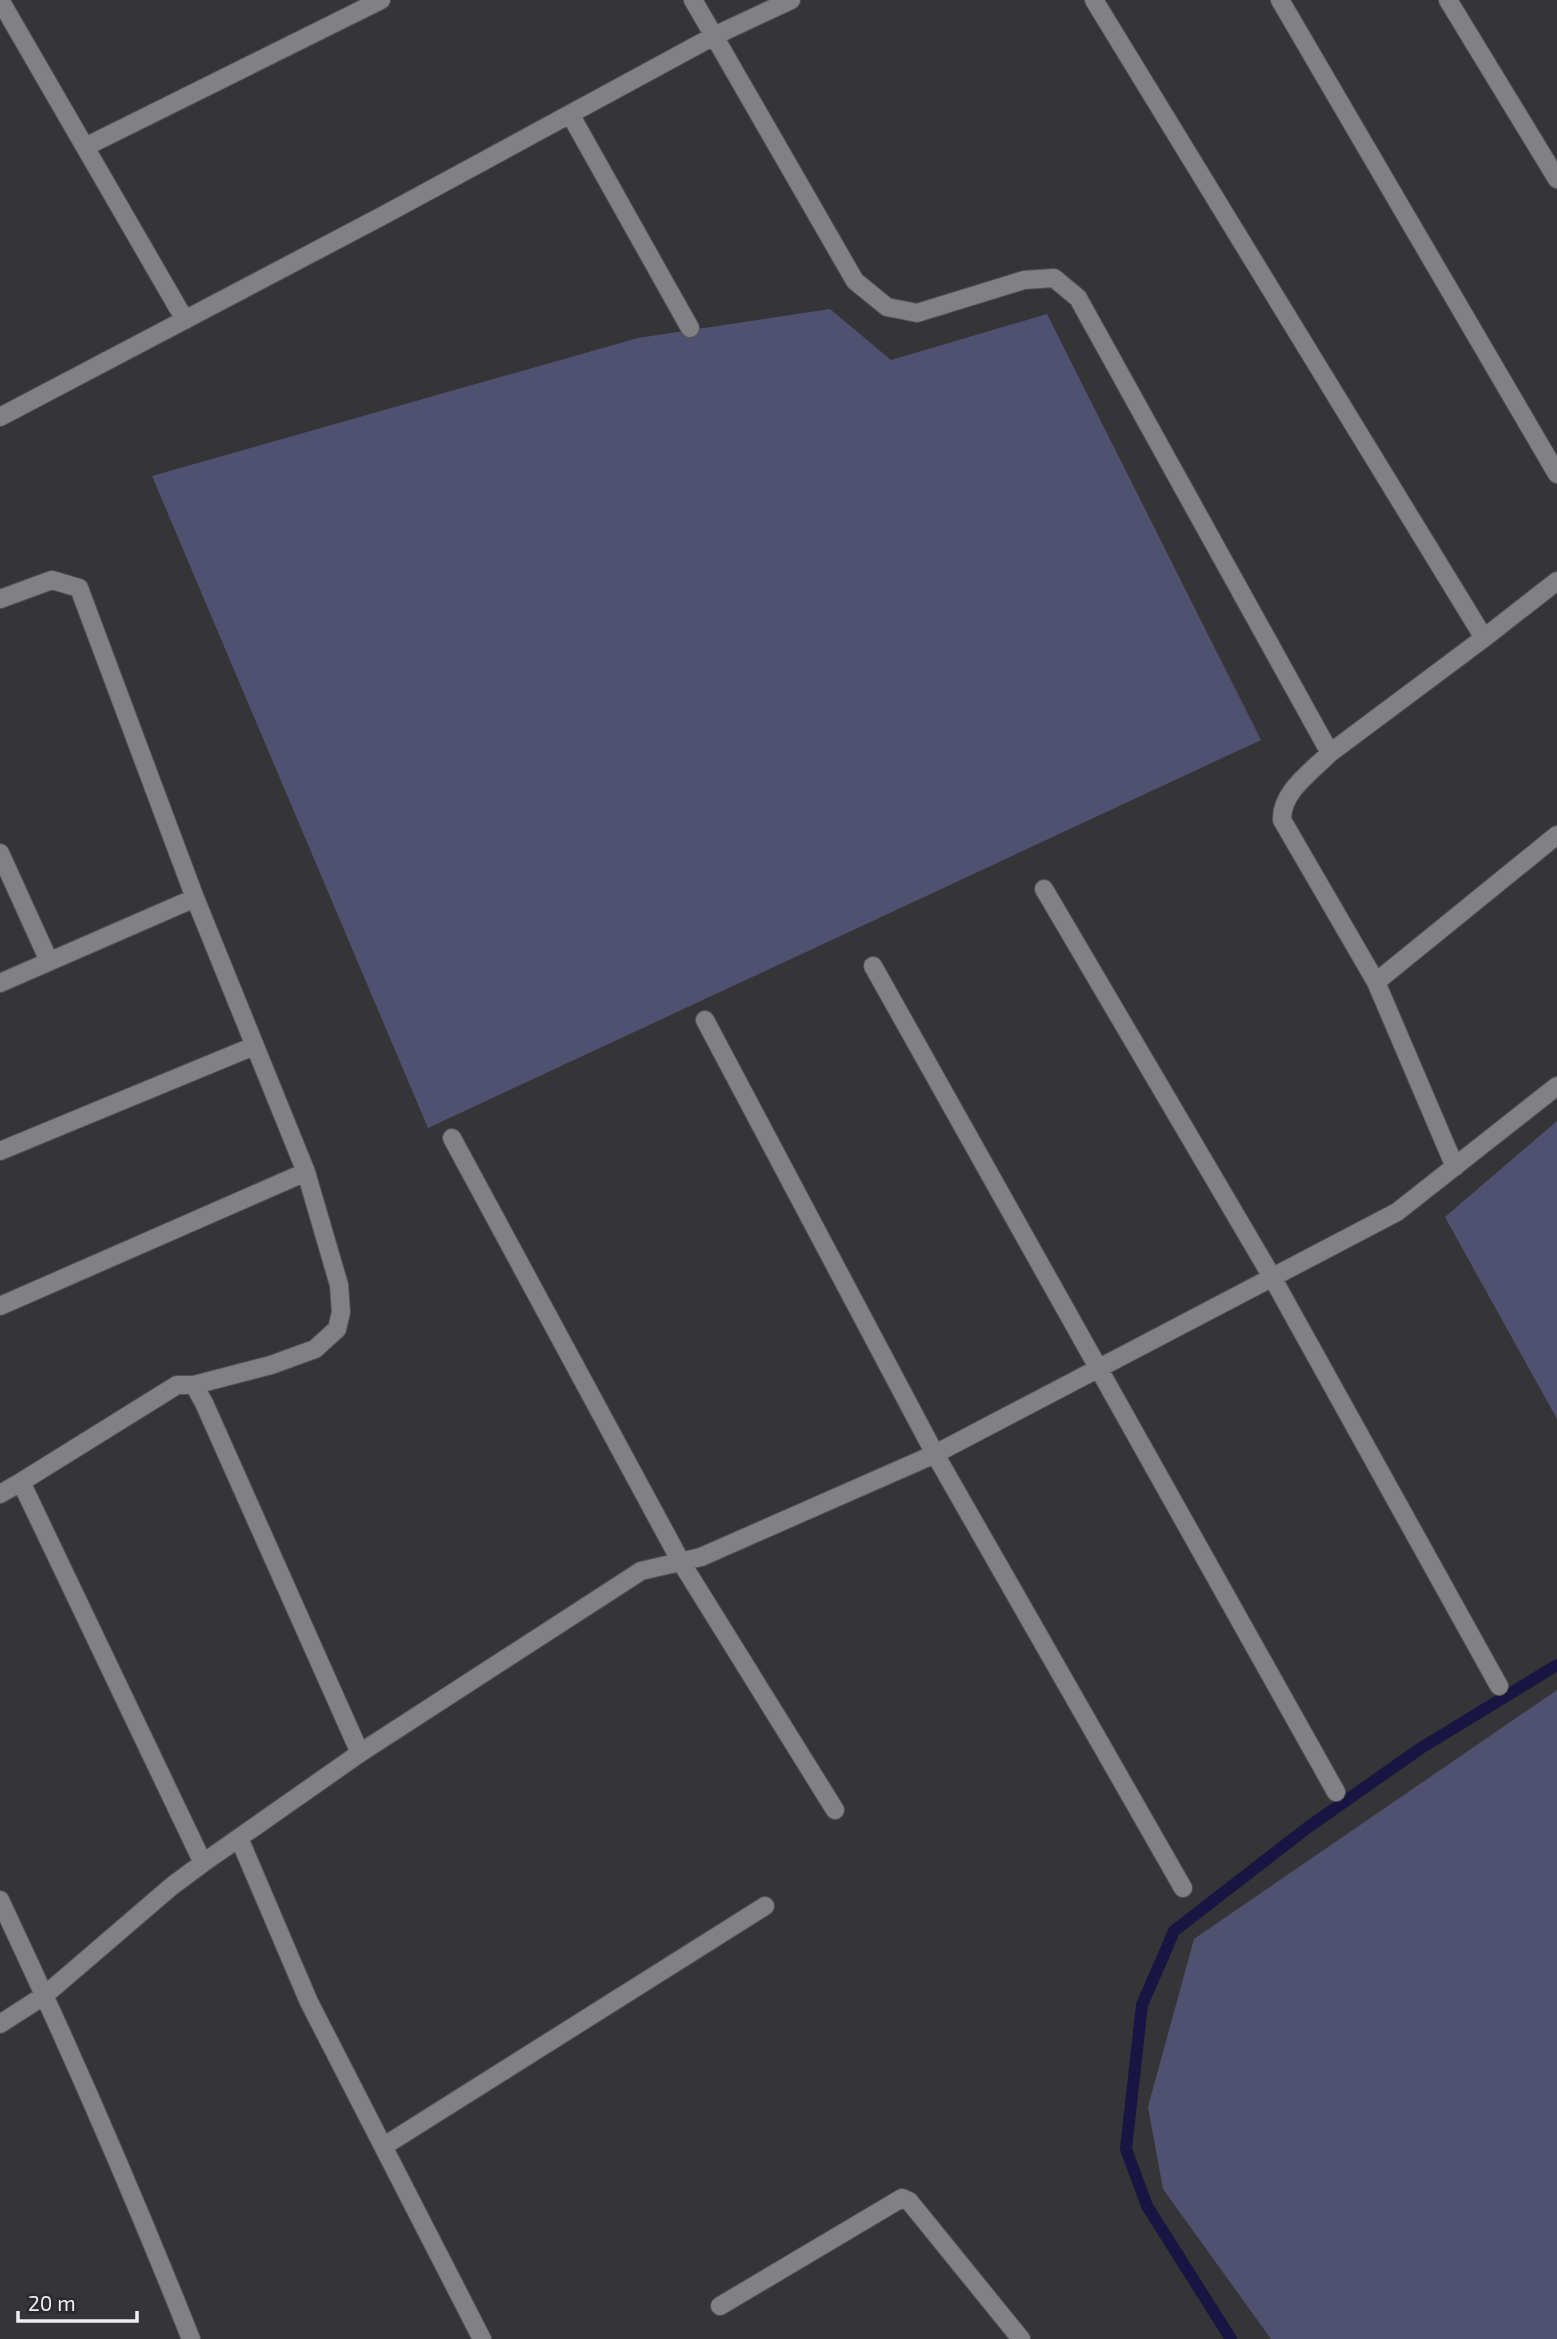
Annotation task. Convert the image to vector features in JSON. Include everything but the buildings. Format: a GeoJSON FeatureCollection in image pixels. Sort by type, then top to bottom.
{"type":"FeatureCollection","features":[{"type":"Feature","properties":{"kind":"street"},"geometry":{"type":"LineString","coordinates":[[0,0],[185,320]]}},
{"type":"Feature","properties":{"kind":"street"},"geometry":{"type":"LineString","coordinates":[[85,147],[381,0]]}},
{"type":"Feature","properties":{"kind":"street"},"geometry":{"type":"LineString","coordinates":[[693,0],[855,281],[887,307],[917,313],[1024,280],[1054,278],[1078,298],[1329,753]]}},
{"type":"Feature","properties":{"kind":"street"},"geometry":{"type":"LineString","coordinates":[[0,417],[713,36],[791,0]]}},
{"type":"Feature","properties":{"kind":"street"},"geometry":{"type":"LineString","coordinates":[[1094,0],[1485,638]]}},
{"type":"Feature","properties":{"kind":"street"},"geometry":{"type":"LineString","coordinates":[[1280,0],[1557,474]]}},
{"type":"Feature","properties":{"kind":"street"},"geometry":{"type":"LineString","coordinates":[[1448,0],[1557,179]]}},
{"type":"Feature","properties":{"kind":"street"},"geometry":{"type":"LineString","coordinates":[[570,114],[690,328]]}},
{"type":"Feature","properties":{"kind":"street"},"geometry":{"type":"LineString","coordinates":[[0,599],[52,580],[79,588],[195,898],[306,1172],[339,1285],[341,1311],[337,1329],[315,1349],[271,1365],[194,1385],[177,1385],[0,1494]]}},
{"type":"Feature","properties":{"kind":"street"},"geometry":{"type":"LineString","coordinates":[[1455,1167],[1376,982],[1282,820],[1282,810],[1287,796],[1329,753],[1485,638],[1557,581]]}},
{"type":"Feature","properties":{"kind":"street"},"geometry":{"type":"LineString","coordinates":[[1376,982],[1557,835]]}},
{"type":"Feature","properties":{"kind":"street"},"geometry":{"type":"LineString","coordinates":[[0,852],[49,961]]}},
{"type":"Feature","properties":{"kind":"street"},"geometry":{"type":"LineString","coordinates":[[1044,889],[1272,1277],[1499,1686]]}},
{"type":"Feature","properties":{"kind":"street"},"geometry":{"type":"LineString","coordinates":[[0,983],[195,898]]}},
{"type":"Feature","properties":{"kind":"street"},"geometry":{"type":"LineString","coordinates":[[873,966],[1336,1792]]}},
{"type":"Feature","properties":{"kind":"street"},"geometry":{"type":"LineString","coordinates":[[705,1020],[935,1454],[1183,1888]]}},
{"type":"Feature","properties":{"kind":"street"},"geometry":{"type":"LineString","coordinates":[[0,1151],[254,1046]]}},
{"type":"Feature","properties":{"kind":"street"},"geometry":{"type":"LineString","coordinates":[[0,2024],[45,1995],[172,1886],[203,1863],[360,1753],[641,1571],[701,1557],[935,1454],[1397,1212],[1557,1086]]}},
{"type":"Feature","properties":{"kind":"street"},"geometry":{"type":"LineString","coordinates":[[452,1138],[681,1562],[835,1810]]}},
{"type":"Feature","properties":{"kind":"street"},"geometry":{"type":"LineString","coordinates":[[0,1306],[306,1172]]}},
{"type":"Feature","properties":{"kind":"street"},"geometry":{"type":"LineString","coordinates":[[194,1385],[360,1753]]}},
{"type":"Feature","properties":{"kind":"street"},"geometry":{"type":"LineString","coordinates":[[20,1482],[203,1863]]}},
{"type":"Feature","properties":{"kind":"street"},"geometry":{"type":"LineString","coordinates":[[239,1838],[309,2002],[482,2339]]}},
{"type":"Feature","properties":{"kind":"street"},"geometry":{"type":"LineString","coordinates":[[0,1900],[45,1995],[191,2339]]}},
{"type":"Feature","properties":{"kind":"street"},"geometry":{"type":"LineString","coordinates":[[384,2146],[765,1906]]}},
{"type":"Feature","properties":{"kind":"street"},"geometry":{"type":"LineString","coordinates":[[720,2306],[902,2198],[909,2201],[1021,2339]]}},
{"type":"Feature","properties":{"kind":"shaded area"},"geometry":{"type":"Polygon","coordinates":[[[830,309],[891,360],[1047,314],[1261,740],[428,1128],[152,476],[638,338],[830,309]]]}},
{"type":"Feature","properties":{"kind":"shaded area"},"geometry":{"type":"Polygon","coordinates":[[[1557,1121],[1557,1419],[1445,1217],[1557,1121]]]}},
{"type":"Feature","properties":{"kind":"shaded area"},"geometry":{"type":"Polygon","coordinates":[[[1557,1690],[1557,2339],[1271,2339],[1163,2189],[1148,2107],[1194,1939],[1557,1690]]]}},
{"type":"Feature","properties":{"kind":"waterway"},"geometry":{"type":"LineString","coordinates":[[1231,2339],[1147,2206],[1126,2149],[1142,2005],[1174,1931],[1307,1828],[1421,1748],[1557,1665]]}}]}
